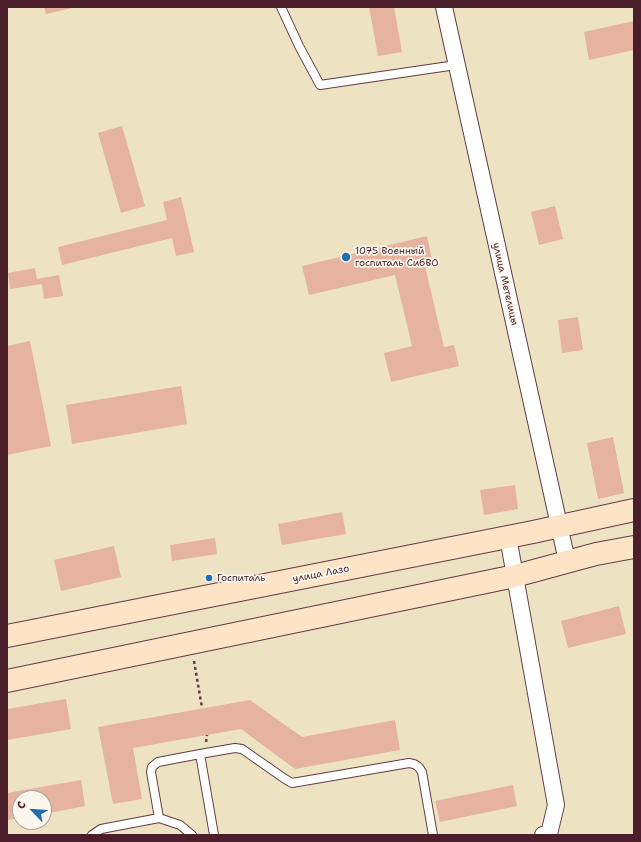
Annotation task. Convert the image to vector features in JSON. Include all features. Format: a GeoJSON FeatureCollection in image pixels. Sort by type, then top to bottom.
{"type":"FeatureCollection","features":[{"type":"Feature","properties":{"kind":"street","name":"улица Метелицы"},"geometry":{"type":"LineString","coordinates":[[444,7],[567,561]]}},
{"type":"Feature","properties":{"kind":"street","name":"улица Лазо"},"geometry":{"type":"LineString","coordinates":[[7,634],[559,527],[634,510]]}},
{"type":"Feature","properties":{"kind":"street"},"geometry":{"type":"LineString","coordinates":[[508,537],[556,805],[549,834],[543,835]]}},
{"type":"Feature","properties":{"kind":"street"},"geometry":{"type":"LineString","coordinates":[[7,681],[515,576],[567,561],[634,547]]}},
{"type":"Feature","properties":{"kind":"lane"},"geometry":{"type":"LineString","coordinates":[[281,7],[298,46],[320,85],[456,65]]}},
{"type":"Feature","properties":{"kind":"lane"},"geometry":{"type":"LineString","coordinates":[[159,818],[151,772],[152,767],[158,762],[242,748],[284,779],[292,783],[409,762],[415,764],[420,767],[422,772],[433,835]]}},
{"type":"Feature","properties":{"kind":"lane"},"geometry":{"type":"LineString","coordinates":[[200,754],[214,835]]}},
{"type":"Feature","properties":{"kind":"lane"},"geometry":{"type":"LineString","coordinates":[[92,835],[101,829],[159,818],[180,825],[192,835]]}},
{"type":"Feature","properties":{"kind":"path"},"geometry":{"type":"LineString","coordinates":[[191,643],[202,708]]}},
{"type":"Feature","properties":{"kind":"building"},"geometry":{"type":"Polygon","coordinates":[[[44,7],[72,7],[72,8],[46,14],[44,7]]]}},
{"type":"Feature","properties":{"kind":"building"},"geometry":{"type":"Polygon","coordinates":[[[369,7],[394,7],[402,52],[378,56],[369,7]]]}},
{"type":"Feature","properties":{"kind":"building"},"geometry":{"type":"Polygon","coordinates":[[[634,21],[634,50],[589,60],[584,32],[634,21]]]}},
{"type":"Feature","properties":{"kind":"building"},"geometry":{"type":"Polygon","coordinates":[[[122,126],[145,206],[121,213],[98,133],[122,126]]]}},
{"type":"Feature","properties":{"kind":"building"},"geometry":{"type":"Polygon","coordinates":[[[181,197],[194,252],[176,256],[172,238],[62,265],[58,247],[167,220],[163,202],[181,197]]]}},
{"type":"Feature","properties":{"kind":"building"},"geometry":{"type":"Polygon","coordinates":[[[555,206],[563,239],[539,245],[531,212],[555,206]]]}},
{"type":"Feature","properties":{"kind":"building"},"geometry":{"type":"Polygon","coordinates":[[[427,236],[432,260],[424,262],[444,347],[454,345],[459,366],[391,382],[384,353],[412,346],[395,275],[309,295],[302,266],[427,236]]]}},
{"type":"Feature","properties":{"kind":"building"},"geometry":{"type":"Polygon","coordinates":[[[35,268],[37,279],[59,275],[63,296],[44,299],[42,284],[10,289],[8,273],[35,268]]]}},
{"type":"Feature","properties":{"kind":"building"},"geometry":{"type":"Polygon","coordinates":[[[578,317],[583,350],[562,353],[558,320],[578,317]]]}},
{"type":"Feature","properties":{"kind":"building"},"geometry":{"type":"Polygon","coordinates":[[[30,341],[51,446],[7,455],[7,346],[30,341]]]}},
{"type":"Feature","properties":{"kind":"building"},"geometry":{"type":"Polygon","coordinates":[[[181,386],[187,424],[72,444],[66,405],[181,386]]]}},
{"type":"Feature","properties":{"kind":"building"},"geometry":{"type":"Polygon","coordinates":[[[613,437],[624,493],[598,499],[587,443],[613,437]]]}},
{"type":"Feature","properties":{"kind":"building"},"geometry":{"type":"Polygon","coordinates":[[[515,485],[518,509],[484,515],[480,490],[515,485]]]}},
{"type":"Feature","properties":{"kind":"building"},"geometry":{"type":"Polygon","coordinates":[[[342,512],[346,534],[282,545],[278,524],[342,512]]]}},
{"type":"Feature","properties":{"kind":"building"},"geometry":{"type":"Polygon","coordinates":[[[215,538],[217,554],[172,561],[170,545],[215,538]]]}},
{"type":"Feature","properties":{"kind":"building"},"geometry":{"type":"Polygon","coordinates":[[[114,546],[121,577],[61,591],[54,560],[114,546]]]}},
{"type":"Feature","properties":{"kind":"building"},"geometry":{"type":"Polygon","coordinates":[[[619,606],[626,634],[568,648],[561,621],[619,606]]]}},
{"type":"Feature","properties":{"kind":"building"},"geometry":{"type":"Polygon","coordinates":[[[66,699],[71,729],[7,740],[7,709],[66,699]]]}},
{"type":"Feature","properties":{"kind":"building"},"geometry":{"type":"Polygon","coordinates":[[[250,700],[302,737],[395,720],[400,750],[295,769],[241,729],[133,748],[142,799],[113,804],[98,727],[250,700]]]}},
{"type":"Feature","properties":{"kind":"building"},"geometry":{"type":"Polygon","coordinates":[[[81,780],[85,806],[52,812],[52,790],[24,790],[81,780]]]}},
{"type":"Feature","properties":{"kind":"building"},"geometry":{"type":"Polygon","coordinates":[[[513,785],[517,806],[440,822],[435,801],[513,785]]]}},
{"type":"Feature","properties":{"kind":"building"},"geometry":{"type":"Polygon","coordinates":[[[12,792],[12,819],[7,820],[7,793],[12,792]]]}},
{"type":"Feature","properties":{"kind":"place","name":"1075 Военный госпиталь СибВО"},"geometry":{"type":"Point","coordinates":[346,257]}},
{"type":"Feature","properties":{"kind":"place","name":"Госпиталь"},"geometry":{"type":"Point","coordinates":[209,578]}}]}
